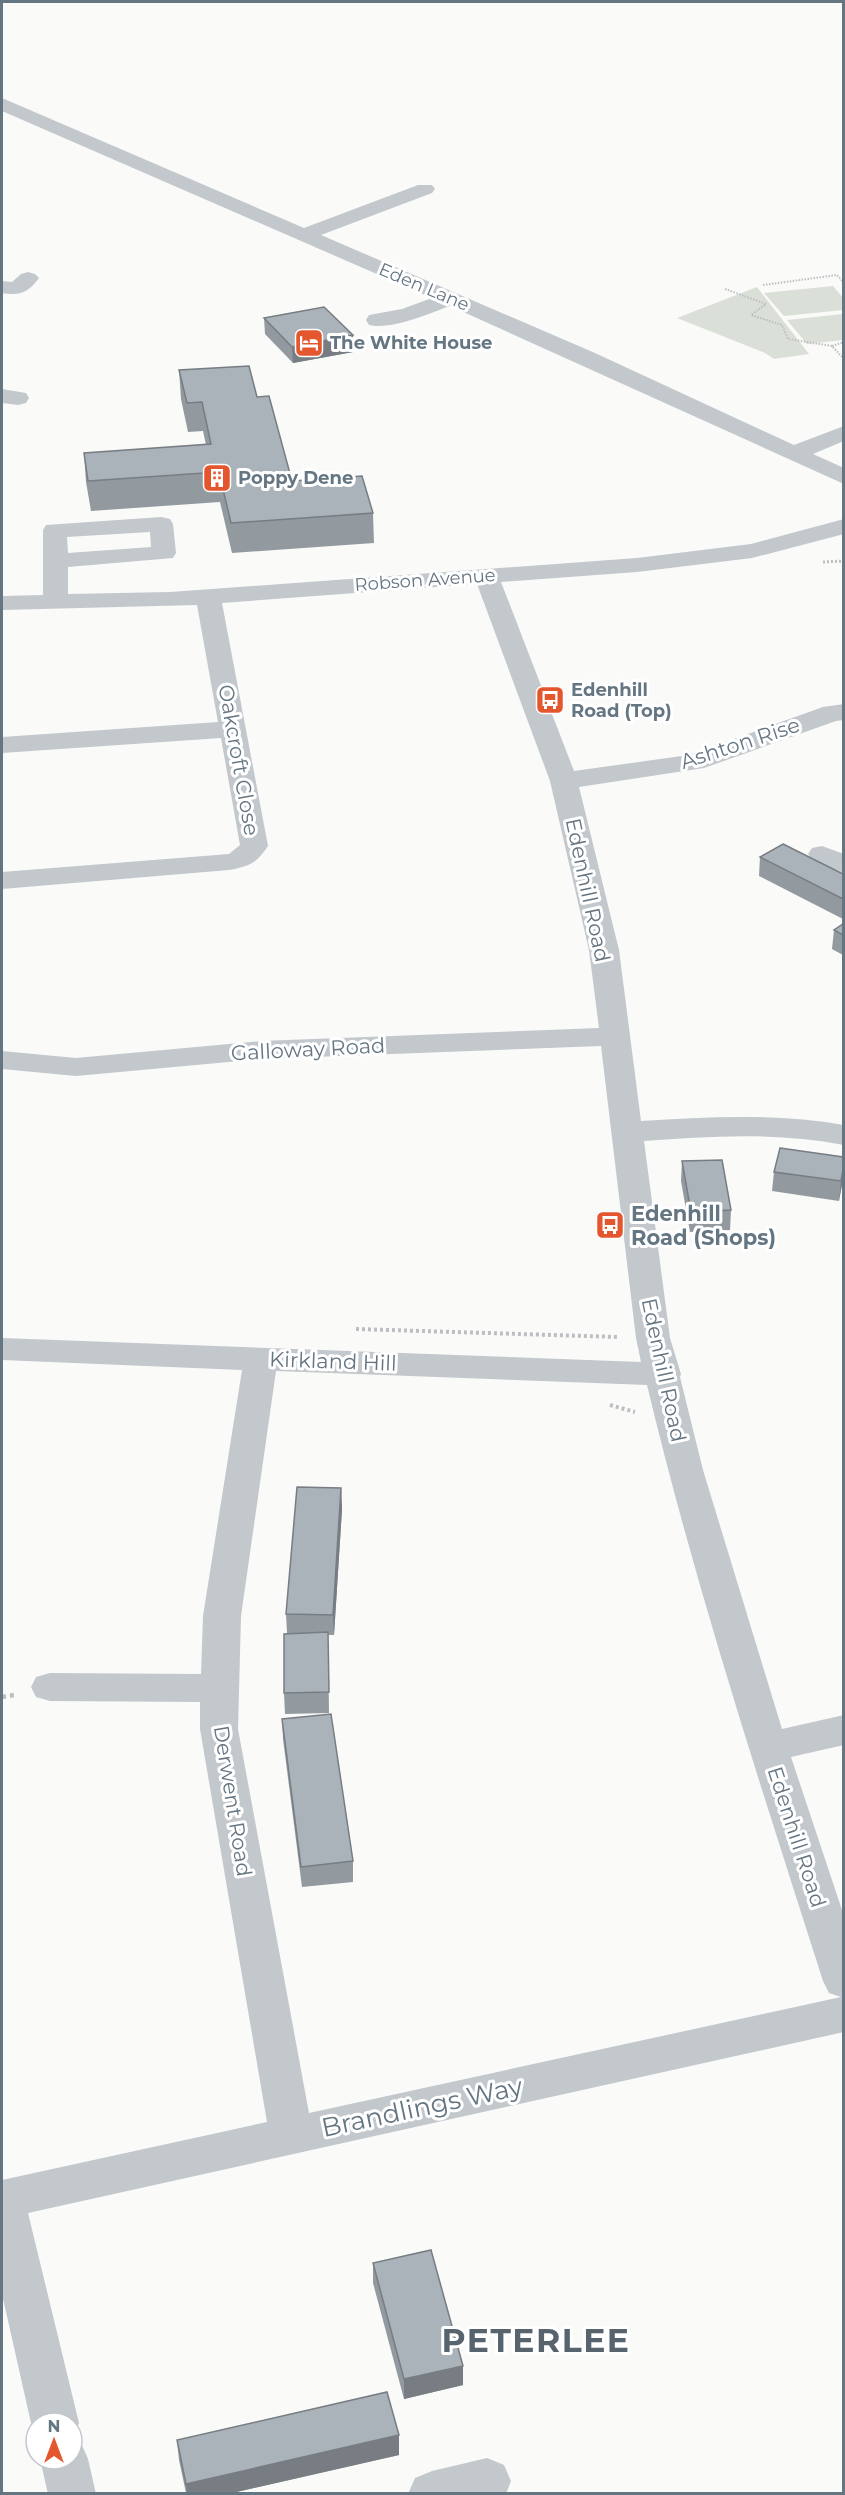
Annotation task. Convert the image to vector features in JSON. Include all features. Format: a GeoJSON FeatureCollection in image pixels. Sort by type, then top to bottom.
{"type":"FeatureCollection","features":[{"type":"Feature","properties":{"kind":"street","name":"Eden Lane"},"geometry":{"type":"LineString","coordinates":[[2,104],[587,358],[843,477]]}},
{"type":"Feature","properties":{"kind":"street"},"geometry":{"type":"LineString","coordinates":[[303,235],[425,189]]}},
{"type":"Feature","properties":{"kind":"street"},"geometry":{"type":"LineString","coordinates":[[2,287],[17,289],[28,278]]}},
{"type":"Feature","properties":{"kind":"street"},"geometry":{"type":"LineString","coordinates":[[377,320],[407,314],[450,299]]}},
{"type":"Feature","properties":{"kind":"street"},"geometry":{"type":"LineString","coordinates":[[795,453],[843,433]]}},
{"type":"Feature","properties":{"kind":"street","name":"Robson Avenue"},"geometry":{"type":"LineString","coordinates":[[2,603],[208,596],[637,565],[752,551],[843,526]]}},
{"type":"Feature","properties":{"kind":"street"},"geometry":{"type":"LineString","coordinates":[[56,561],[56,602]]}},
{"type":"Feature","properties":{"kind":"street","name":"Edenhill Road"},"geometry":{"type":"LineString","coordinates":[[486,576],[564,781],[604,950],[653,1338],[664,1374],[685,1470],[768,1746],[843,1981]]}},
{"type":"Feature","properties":{"kind":"street","name":"Oakcroft Close"},"geometry":{"type":"LineString","coordinates":[[2,881],[229,862],[242,859],[254,846],[208,596]]}},
{"type":"Feature","properties":{"kind":"street","name":"Ashton Rise"},"geometry":{"type":"LineString","coordinates":[[564,781],[694,762],[831,713],[843,711]]}},
{"type":"Feature","properties":{"kind":"street"},"geometry":{"type":"LineString","coordinates":[[2,746],[233,729]]}},
{"type":"Feature","properties":{"kind":"street","name":"Galloway Road"},"geometry":{"type":"LineString","coordinates":[[2,1060],[76,1067],[261,1050],[615,1036]]}},
{"type":"Feature","properties":{"kind":"street"},"geometry":{"type":"LineString","coordinates":[[627,1132],[747,1126],[825,1131],[843,1135]]}},
{"type":"Feature","properties":{"kind":"street","name":"Kirkland Hill"},"geometry":{"type":"LineString","coordinates":[[2,1349],[664,1374]]}},
{"type":"Feature","properties":{"kind":"street","name":"Derwent Road"},"geometry":{"type":"LineString","coordinates":[[261,1358],[222,1616],[219,1729],[291,2136]]}},
{"type":"Feature","properties":{"kind":"street"},"geometry":{"type":"LineString","coordinates":[[50,1687],[220,1688]]}},
{"type":"Feature","properties":{"kind":"street"},"geometry":{"type":"LineString","coordinates":[[768,1746],[843,1730]]}},
{"type":"Feature","properties":{"kind":"street","name":"Brandlings Way"},"geometry":{"type":"LineString","coordinates":[[2,2199],[843,2014]]}},
{"type":"Feature","properties":{"kind":"street"},"geometry":{"type":"LineString","coordinates":[[2,2199],[52,2411]]}},
{"type":"Feature","properties":{"kind":"street"},"geometry":{"type":"LineString","coordinates":[[67,2471],[72,2493]]}},
{"type":"Feature","properties":{"kind":"street"},"geometry":{"type":"LineString","coordinates":[[432,2493],[487,2481]]}},
{"type":"Feature","properties":{"kind":"path"},"geometry":{"type":"LineString","coordinates":[[763,285],[837,275],[843,283]]}},
{"type":"Feature","properties":{"kind":"path"},"geometry":{"type":"LineString","coordinates":[[725,289],[766,304],[751,315],[782,325],[788,339],[832,346],[843,342]]}},
{"type":"Feature","properties":{"kind":"path"},"geometry":{"type":"LineString","coordinates":[[832,346],[843,359]]}},
{"type":"Feature","properties":{"kind":"shaded area"},"geometry":{"type":"Polygon","coordinates":[[[833,286],[843,298],[843,310],[784,316],[764,293],[833,286]]]}},
{"type":"Feature","properties":{"kind":"shaded area"},"geometry":{"type":"Polygon","coordinates":[[[757,287],[809,354],[774,359],[765,353],[677,318],[757,287]]]}},
{"type":"Feature","properties":{"kind":"shaded area"},"geometry":{"type":"Polygon","coordinates":[[[843,314],[843,340],[807,344],[787,320],[843,314]]]}},
{"type":"Feature","properties":{"kind":"building"},"geometry":{"type":"Polygon","coordinates":[[[324,307],[353,335],[292,347],[264,318],[324,307]]]}},
{"type":"Feature","properties":{"kind":"building"},"geometry":{"type":"Polygon","coordinates":[[[249,366],[257,397],[269,396],[292,481],[362,476],[373,513],[231,523],[219,472],[88,481],[84,453],[211,444],[202,402],[187,403],[179,370],[249,366]]]}},
{"type":"Feature","properties":{"kind":"building"},"geometry":{"type":"Polygon","coordinates":[[[783,844],[843,874],[843,899],[760,857],[783,844]]]}},
{"type":"Feature","properties":{"kind":"building"},"geometry":{"type":"Polygon","coordinates":[[[843,924],[843,935],[834,930],[843,924]]]}},
{"type":"Feature","properties":{"kind":"building"},"geometry":{"type":"Polygon","coordinates":[[[780,1148],[843,1157],[841,1181],[774,1172],[780,1148]]]}},
{"type":"Feature","properties":{"kind":"building"},"geometry":{"type":"Polygon","coordinates":[[[722,1160],[731,1210],[691,1212],[682,1161],[722,1160]]]}},
{"type":"Feature","properties":{"kind":"building"},"geometry":{"type":"Polygon","coordinates":[[[297,1487],[341,1488],[333,1615],[286,1614],[297,1487]]]}},
{"type":"Feature","properties":{"kind":"building"},"geometry":{"type":"Polygon","coordinates":[[[328,1632],[329,1692],[284,1693],[284,1634],[328,1632]]]}},
{"type":"Feature","properties":{"kind":"building"},"geometry":{"type":"Polygon","coordinates":[[[331,1714],[353,1861],[301,1867],[282,1719],[331,1714]]]}},
{"type":"Feature","properties":{"kind":"building"},"geometry":{"type":"Polygon","coordinates":[[[431,2250],[463,2366],[404,2379],[373,2263],[431,2250]]]}},
{"type":"Feature","properties":{"kind":"building"},"geometry":{"type":"Polygon","coordinates":[[[387,2392],[399,2435],[186,2484],[177,2440],[387,2392]]]}},
{"type":"Feature","properties":{"kind":"place","name":"The White House"},"geometry":{"type":"Point","coordinates":[309,343]}},
{"type":"Feature","properties":{"kind":"place","name":"Poppy Dene"},"geometry":{"type":"Point","coordinates":[217,478]}},
{"type":"Feature","properties":{"kind":"place","name":"Edenhill Road (Top)"},"geometry":{"type":"Point","coordinates":[550,700]}},
{"type":"Feature","properties":{"kind":"place","name":"Edenhill Road (Shops)"},"geometry":{"type":"Point","coordinates":[610,1225]}},
{"type":"Feature","properties":{"kind":"district","name":"PETERLEE"},"geometry":{"type":"Point","coordinates":[536,2340]}}]}
